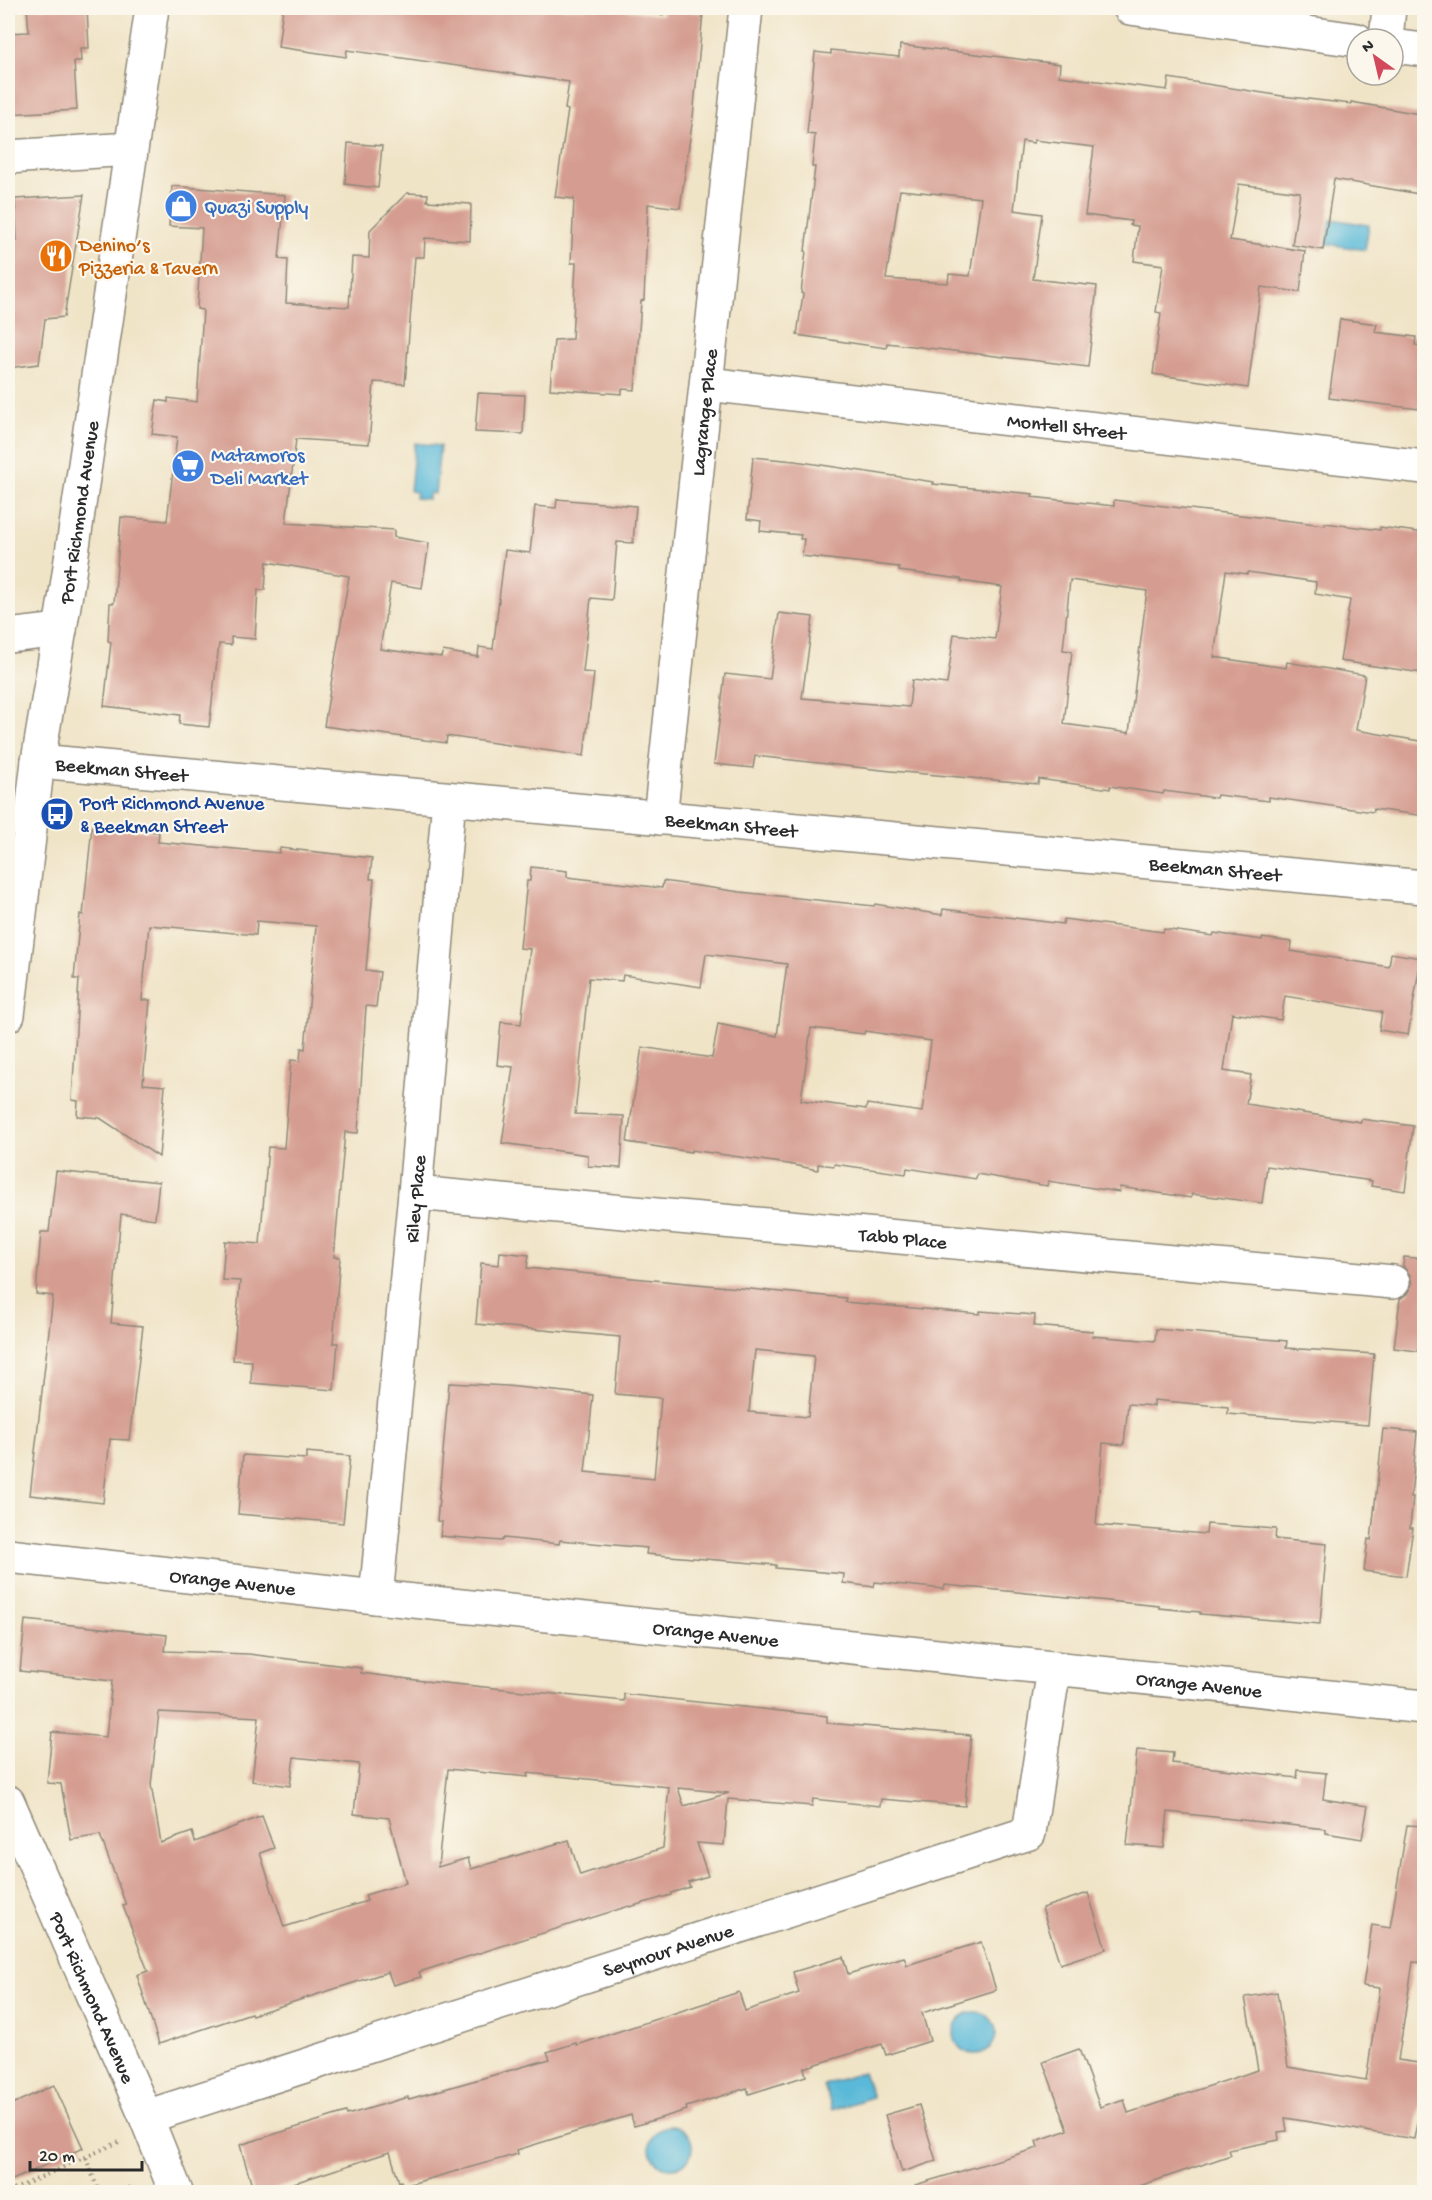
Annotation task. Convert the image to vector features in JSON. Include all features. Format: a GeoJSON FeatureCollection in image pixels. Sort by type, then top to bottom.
{"type":"FeatureCollection","features":[{"type":"Feature","properties":{"kind":"street","name":"Port Richmond Avenue"},"geometry":{"type":"LineString","coordinates":[[8,1015],[38,762],[60,630],[130,149],[153,8]]}},
{"type":"Feature","properties":{"kind":"street","name":"Lagrange Place"},"geometry":{"type":"LineString","coordinates":[[660,818],[746,8]]}},
{"type":"Feature","properties":{"kind":"street"},"geometry":{"type":"LineString","coordinates":[[1130,8],[1345,38]]}},
{"type":"Feature","properties":{"kind":"street"},"geometry":{"type":"LineString","coordinates":[[1387,27],[1389,8]]}},
{"type":"Feature","properties":{"kind":"street"},"geometry":{"type":"LineString","coordinates":[[1405,47],[1425,50]]}},
{"type":"Feature","properties":{"kind":"street"},"geometry":{"type":"LineString","coordinates":[[8,157],[130,149]]}},
{"type":"Feature","properties":{"kind":"street","name":"Montell Street"},"geometry":{"type":"LineString","coordinates":[[707,384],[1425,467]]}},
{"type":"Feature","properties":{"kind":"street"},"geometry":{"type":"LineString","coordinates":[[8,636],[60,630]]}},
{"type":"Feature","properties":{"kind":"street","name":"Beekman Street"},"geometry":{"type":"LineString","coordinates":[[38,762],[1425,887]]}},
{"type":"Feature","properties":{"kind":"street","name":"Riley Place"},"geometry":{"type":"LineString","coordinates":[[376,1597],[415,1193],[449,799]]}},
{"type":"Feature","properties":{"kind":"street","name":"Tabb Place"},"geometry":{"type":"LineString","coordinates":[[415,1193],[1393,1282]]}},
{"type":"Feature","properties":{"kind":"street","name":"Orange Avenue"},"geometry":{"type":"LineString","coordinates":[[8,1556],[1425,1707]]}},
{"type":"Feature","properties":{"kind":"street","name":"Seymour Avenue"},"geometry":{"type":"LineString","coordinates":[[146,2117],[1029,1833],[1054,1668]]}},
{"type":"Feature","properties":{"kind":"street","name":"Port Richmond Avenue"},"geometry":{"type":"LineString","coordinates":[[8,1802],[146,2117],[176,2193]]}},
{"type":"Feature","properties":{"kind":"path"},"geometry":{"type":"LineString","coordinates":[[8,2192],[122,2141]]}},
{"type":"Feature","properties":{"kind":"path"},"geometry":{"type":"LineString","coordinates":[[86,2157],[101,2193]]}},
{"type":"Feature","properties":{"kind":"path"},"geometry":{"type":"LineString","coordinates":[[118,2193],[141,2184]]}},
{"type":"Feature","properties":{"kind":"water"},"geometry":{"type":"Polygon","coordinates":[[[1331,219],[1369,225],[1365,250],[1327,244],[1331,219]]]}},
{"type":"Feature","properties":{"kind":"water"},"geometry":{"type":"Polygon","coordinates":[[[415,443],[440,446],[435,494],[429,493],[428,499],[415,498],[416,492],[410,491],[415,443]]]}},
{"type":"Feature","properties":{"kind":"water"},"geometry":{"type":"Polygon","coordinates":[[[975,2012],[990,2018],[996,2033],[990,2048],[975,2054],[960,2048],[954,2033],[960,2018],[975,2012]]]}},
{"type":"Feature","properties":{"kind":"water"},"geometry":{"type":"Polygon","coordinates":[[[863,2072],[872,2097],[832,2110],[824,2085],[863,2072]]]}},
{"type":"Feature","properties":{"kind":"water"},"geometry":{"type":"Polygon","coordinates":[[[671,2126],[679,2127],[686,2132],[691,2139],[691,2155],[686,2162],[679,2167],[671,2168],[663,2167],[656,2162],[651,2155],[650,2147],[651,2139],[656,2132],[663,2127],[671,2126]]]}},
{"type":"Feature","properties":{"kind":"building"},"geometry":{"type":"Polygon","coordinates":[[[27,8],[87,8],[89,48],[80,48],[81,61],[74,61],[77,110],[8,114],[8,33],[29,32],[27,8]]]}},
{"type":"Feature","properties":{"kind":"building"},"geometry":{"type":"Polygon","coordinates":[[[283,8],[613,8],[663,15],[663,9],[703,13],[693,117],[680,208],[648,204],[644,300],[641,301],[635,390],[622,389],[622,394],[550,389],[554,340],[572,339],[576,263],[571,263],[574,199],[555,197],[568,110],[565,109],[569,82],[347,50],[346,57],[278,47],[283,8]]]}},
{"type":"Feature","properties":{"kind":"building"},"geometry":{"type":"Polygon","coordinates":[[[900,45],[1060,64],[1059,76],[1167,90],[1169,78],[1282,96],[1351,104],[1351,102],[1425,115],[1425,195],[1334,179],[1323,250],[1292,245],[1300,192],[1239,184],[1230,240],[1305,251],[1300,292],[1261,287],[1248,388],[1153,374],[1161,313],[1156,312],[1163,265],[1134,261],[1138,226],[1130,225],[1131,221],[1085,215],[1094,147],[1034,140],[1034,143],[1022,141],[1014,210],[1042,214],[1033,279],[1097,286],[1088,367],[887,343],[886,348],[797,335],[815,167],[812,167],[815,135],[807,134],[815,52],[831,54],[831,50],[899,57],[900,45]],[[900,190],[886,279],[948,283],[949,274],[970,276],[981,198],[900,190]]]}},
{"type":"Feature","properties":{"kind":"building"},"geometry":{"type":"Polygon","coordinates":[[[348,143],[382,146],[378,188],[345,184],[348,143]]]}},
{"type":"Feature","properties":{"kind":"building"},"geometry":{"type":"Polygon","coordinates":[[[172,186],[285,195],[279,259],[288,260],[286,303],[349,307],[352,257],[369,258],[370,230],[407,193],[428,194],[427,201],[471,204],[470,241],[425,238],[424,257],[415,257],[405,384],[374,382],[369,444],[296,439],[286,523],[394,530],[394,537],[429,543],[422,588],[391,583],[380,649],[441,657],[443,651],[478,657],[479,647],[493,649],[505,550],[530,553],[535,506],[556,508],[557,499],[636,506],[633,543],[617,542],[612,600],[591,598],[583,672],[594,673],[584,756],[447,736],[446,743],[324,726],[349,576],[267,562],[265,590],[258,590],[255,639],[231,637],[231,645],[219,644],[209,727],[179,724],[180,715],[104,706],[111,642],[108,641],[110,603],[114,603],[121,517],[167,521],[177,437],[152,434],[157,400],[168,402],[168,398],[197,402],[203,310],[197,309],[202,228],[169,226],[172,186]]]}},
{"type":"Feature","properties":{"kind":"building"},"geometry":{"type":"Polygon","coordinates":[[[84,195],[64,317],[45,319],[39,364],[8,368],[8,241],[17,240],[15,199],[84,195]]]}},
{"type":"Feature","properties":{"kind":"building"},"geometry":{"type":"Polygon","coordinates":[[[1340,319],[1377,324],[1375,332],[1416,337],[1415,345],[1425,347],[1425,371],[1419,409],[1329,398],[1340,319]]]}},
{"type":"Feature","properties":{"kind":"building"},"geometry":{"type":"Polygon","coordinates":[[[478,393],[525,395],[523,434],[475,432],[478,393]]]}},
{"type":"Feature","properties":{"kind":"building"},"geometry":{"type":"Polygon","coordinates":[[[753,457],[795,461],[934,482],[933,484],[1033,494],[1032,497],[1114,506],[1114,500],[1325,525],[1325,523],[1380,530],[1380,527],[1425,533],[1425,653],[1422,673],[1340,661],[1350,600],[1315,594],[1316,582],[1248,572],[1247,574],[1226,571],[1214,657],[1286,668],[1287,662],[1365,675],[1356,730],[1425,742],[1425,816],[1374,809],[1373,812],[1269,797],[1269,801],[1217,795],[1216,798],[1164,791],[1163,794],[1039,779],[1038,784],[755,756],[753,768],[714,764],[725,674],[770,679],[779,613],[813,617],[802,698],[909,707],[912,680],[947,684],[954,634],[995,639],[1002,587],[899,571],[899,567],[802,556],[804,539],[800,539],[801,535],[760,531],[761,521],[747,519],[753,457]],[[1070,580],[1063,650],[1072,651],[1064,724],[1129,733],[1147,591],[1070,580]]]}},
{"type":"Feature","properties":{"kind":"building"},"geometry":{"type":"Polygon","coordinates":[[[92,826],[159,832],[158,842],[279,853],[280,848],[372,858],[370,879],[374,879],[366,970],[380,972],[376,1007],[366,1006],[358,1133],[345,1132],[334,1257],[340,1257],[333,1343],[338,1343],[334,1390],[251,1383],[252,1361],[233,1360],[240,1281],[222,1280],[225,1241],[260,1244],[268,1147],[284,1148],[291,1060],[300,1061],[301,1048],[305,1049],[316,926],[257,921],[256,935],[149,925],[142,1000],[150,1000],[143,1084],[165,1086],[159,1157],[100,1118],[77,1116],[78,1101],[72,1100],[79,979],[74,979],[92,826]]]}},
{"type":"Feature","properties":{"kind":"building"},"geometry":{"type":"Polygon","coordinates":[[[531,867],[567,871],[567,877],[662,888],[663,881],[740,892],[874,906],[875,904],[942,915],[943,909],[1063,924],[1064,919],[1163,932],[1164,929],[1213,936],[1214,933],[1262,940],[1262,938],[1292,942],[1291,951],[1389,967],[1391,953],[1421,958],[1408,1035],[1379,1030],[1382,1012],[1285,996],[1281,1020],[1232,1013],[1224,1071],[1251,1075],[1246,1104],[1361,1122],[1361,1119],[1413,1126],[1405,1191],[1371,1186],[1372,1181],[1267,1166],[1262,1203],[1192,1194],[1191,1198],[1120,1187],[1119,1192],[1048,1181],[1047,1186],[977,1174],[976,1179],[907,1168],[906,1174],[834,1164],[834,1166],[818,1164],[818,1170],[627,1142],[642,1047],[712,1058],[718,1024],[777,1036],[787,964],[706,954],[701,987],[623,975],[622,981],[589,978],[575,1114],[624,1116],[621,1168],[588,1166],[588,1155],[502,1143],[513,1067],[497,1065],[501,1022],[521,1024],[530,949],[520,948],[527,881],[530,881],[531,867]],[[811,1028],[801,1100],[866,1109],[867,1104],[922,1112],[931,1041],[865,1031],[864,1034],[811,1028]]]}},
{"type":"Feature","properties":{"kind":"building"},"geometry":{"type":"Polygon","coordinates":[[[56,1171],[159,1182],[155,1219],[121,1214],[111,1323],[143,1326],[129,1440],[110,1439],[103,1503],[30,1495],[53,1296],[36,1294],[41,1232],[49,1232],[56,1171]]]}},
{"type":"Feature","properties":{"kind":"building"},"geometry":{"type":"Polygon","coordinates":[[[500,1252],[529,1255],[527,1268],[846,1298],[845,1302],[980,1314],[980,1311],[1035,1315],[1034,1326],[1093,1331],[1092,1336],[1155,1341],[1156,1329],[1287,1341],[1286,1348],[1374,1354],[1368,1425],[1228,1414],[1228,1407],[1154,1400],[1154,1406],[1128,1404],[1124,1445],[1103,1443],[1096,1525],[1206,1534],[1207,1524],[1276,1529],[1275,1539],[1327,1544],[1320,1624],[1200,1614],[1200,1612],[1159,1608],[1159,1606],[945,1585],[944,1589],[875,1582],[874,1587],[843,1583],[844,1574],[776,1568],[776,1565],[646,1554],[647,1548],[560,1540],[559,1544],[504,1538],[501,1541],[440,1536],[442,1522],[437,1521],[449,1383],[507,1386],[593,1395],[585,1472],[654,1479],[661,1398],[615,1394],[620,1337],[476,1324],[481,1263],[499,1265],[500,1252]],[[755,1350],[749,1412],[808,1417],[814,1356],[755,1350]]]}},
{"type":"Feature","properties":{"kind":"building"},"geometry":{"type":"Polygon","coordinates":[[[1404,1257],[1425,1259],[1425,1352],[1394,1348],[1400,1299],[1408,1293],[1412,1284],[1410,1275],[1403,1266],[1404,1257]]]}},
{"type":"Feature","properties":{"kind":"building"},"geometry":{"type":"Polygon","coordinates":[[[1383,1429],[1417,1432],[1411,1497],[1413,1497],[1410,1528],[1413,1528],[1406,1576],[1364,1571],[1368,1539],[1371,1540],[1383,1429]]]}},
{"type":"Feature","properties":{"kind":"building"},"geometry":{"type":"Polygon","coordinates":[[[306,1452],[350,1456],[343,1523],[238,1514],[243,1455],[306,1459],[306,1452]]]}},
{"type":"Feature","properties":{"kind":"building"},"geometry":{"type":"Polygon","coordinates":[[[25,1620],[167,1635],[165,1651],[248,1654],[361,1668],[361,1673],[424,1681],[624,1701],[624,1694],[827,1716],[827,1723],[971,1735],[965,1806],[881,1799],[880,1806],[813,1799],[812,1806],[728,1799],[724,1845],[697,1843],[708,1876],[688,1882],[690,1887],[671,1893],[671,1895],[419,1972],[421,1977],[393,1985],[388,1972],[252,2015],[251,2013],[159,2044],[137,1975],[148,1971],[123,1906],[126,1905],[100,1835],[71,1840],[61,1784],[47,1783],[52,1732],[106,1737],[112,1681],[20,1671],[25,1620]],[[159,1712],[151,1785],[161,1843],[192,1832],[195,1842],[262,1816],[274,1848],[260,1853],[284,1927],[367,1901],[365,1895],[406,1883],[389,1818],[354,1814],[359,1764],[294,1757],[290,1786],[252,1781],[259,1717],[159,1712]],[[448,1769],[438,1867],[468,1858],[471,1869],[569,1840],[580,1875],[663,1848],[669,1787],[527,1773],[528,1777],[448,1769]],[[678,1788],[684,1806],[729,1793],[678,1788]]]}},
{"type":"Feature","properties":{"kind":"building"},"geometry":{"type":"Polygon","coordinates":[[[1137,1750],[1173,1753],[1172,1763],[1297,1778],[1298,1770],[1326,1773],[1323,1799],[1368,1806],[1362,1839],[1326,1833],[1326,1829],[1168,1812],[1164,1848],[1127,1845],[1137,1750]]]}},
{"type":"Feature","properties":{"kind":"building"},"geometry":{"type":"Polygon","coordinates":[[[1407,1825],[1425,1826],[1425,1963],[1413,1962],[1398,2060],[1425,2064],[1425,2082],[1414,2139],[1285,2118],[1287,2131],[1278,2132],[1279,2140],[1229,2150],[1231,2155],[1119,2193],[917,2193],[915,2185],[1038,2148],[1036,2141],[1068,2130],[1043,2062],[1079,2049],[1100,2107],[1124,2099],[1128,2113],[1258,2070],[1245,1997],[1277,1992],[1288,2067],[1366,2080],[1380,1988],[1363,1986],[1372,1925],[1390,1928],[1407,1825]]]}},
{"type":"Feature","properties":{"kind":"building"},"geometry":{"type":"Polygon","coordinates":[[[1088,1893],[1106,1949],[1060,1964],[1042,1908],[1088,1893]]]}},
{"type":"Feature","properties":{"kind":"building"},"geometry":{"type":"Polygon","coordinates":[[[981,1942],[996,1990],[922,2013],[930,2041],[886,2055],[882,2044],[804,2068],[806,2076],[749,2094],[747,2088],[634,2126],[631,2115],[517,2150],[518,2154],[403,2186],[401,2181],[399,2182],[390,2152],[263,2193],[254,2193],[240,2145],[346,2112],[347,2115],[408,2097],[409,2099],[550,2059],[547,2052],[576,2043],[577,2045],[739,1992],[745,2011],[799,1993],[793,1972],[843,1957],[848,1974],[904,1957],[907,1965],[981,1942]]]}},
{"type":"Feature","properties":{"kind":"building"},"geometry":{"type":"Polygon","coordinates":[[[54,2085],[83,2148],[8,2182],[8,2106],[54,2085]]]}},
{"type":"Feature","properties":{"kind":"building"},"geometry":{"type":"Polygon","coordinates":[[[919,2105],[936,2161],[902,2172],[885,2115],[919,2105]]]}},
{"type":"Feature","properties":{"kind":"place","name":"Quazi Supply"},"geometry":{"type":"Point","coordinates":[181,206]}},
{"type":"Feature","properties":{"kind":"place","name":"Denino’s Pizzeria & Tavern"},"geometry":{"type":"Point","coordinates":[56,256]}},
{"type":"Feature","properties":{"kind":"place","name":"Matamoros Deli Market"},"geometry":{"type":"Point","coordinates":[188,466]}},
{"type":"Feature","properties":{"kind":"place","name":"Port Richmond Avenue & Beekman Street"},"geometry":{"type":"Point","coordinates":[57,814]}}]}
